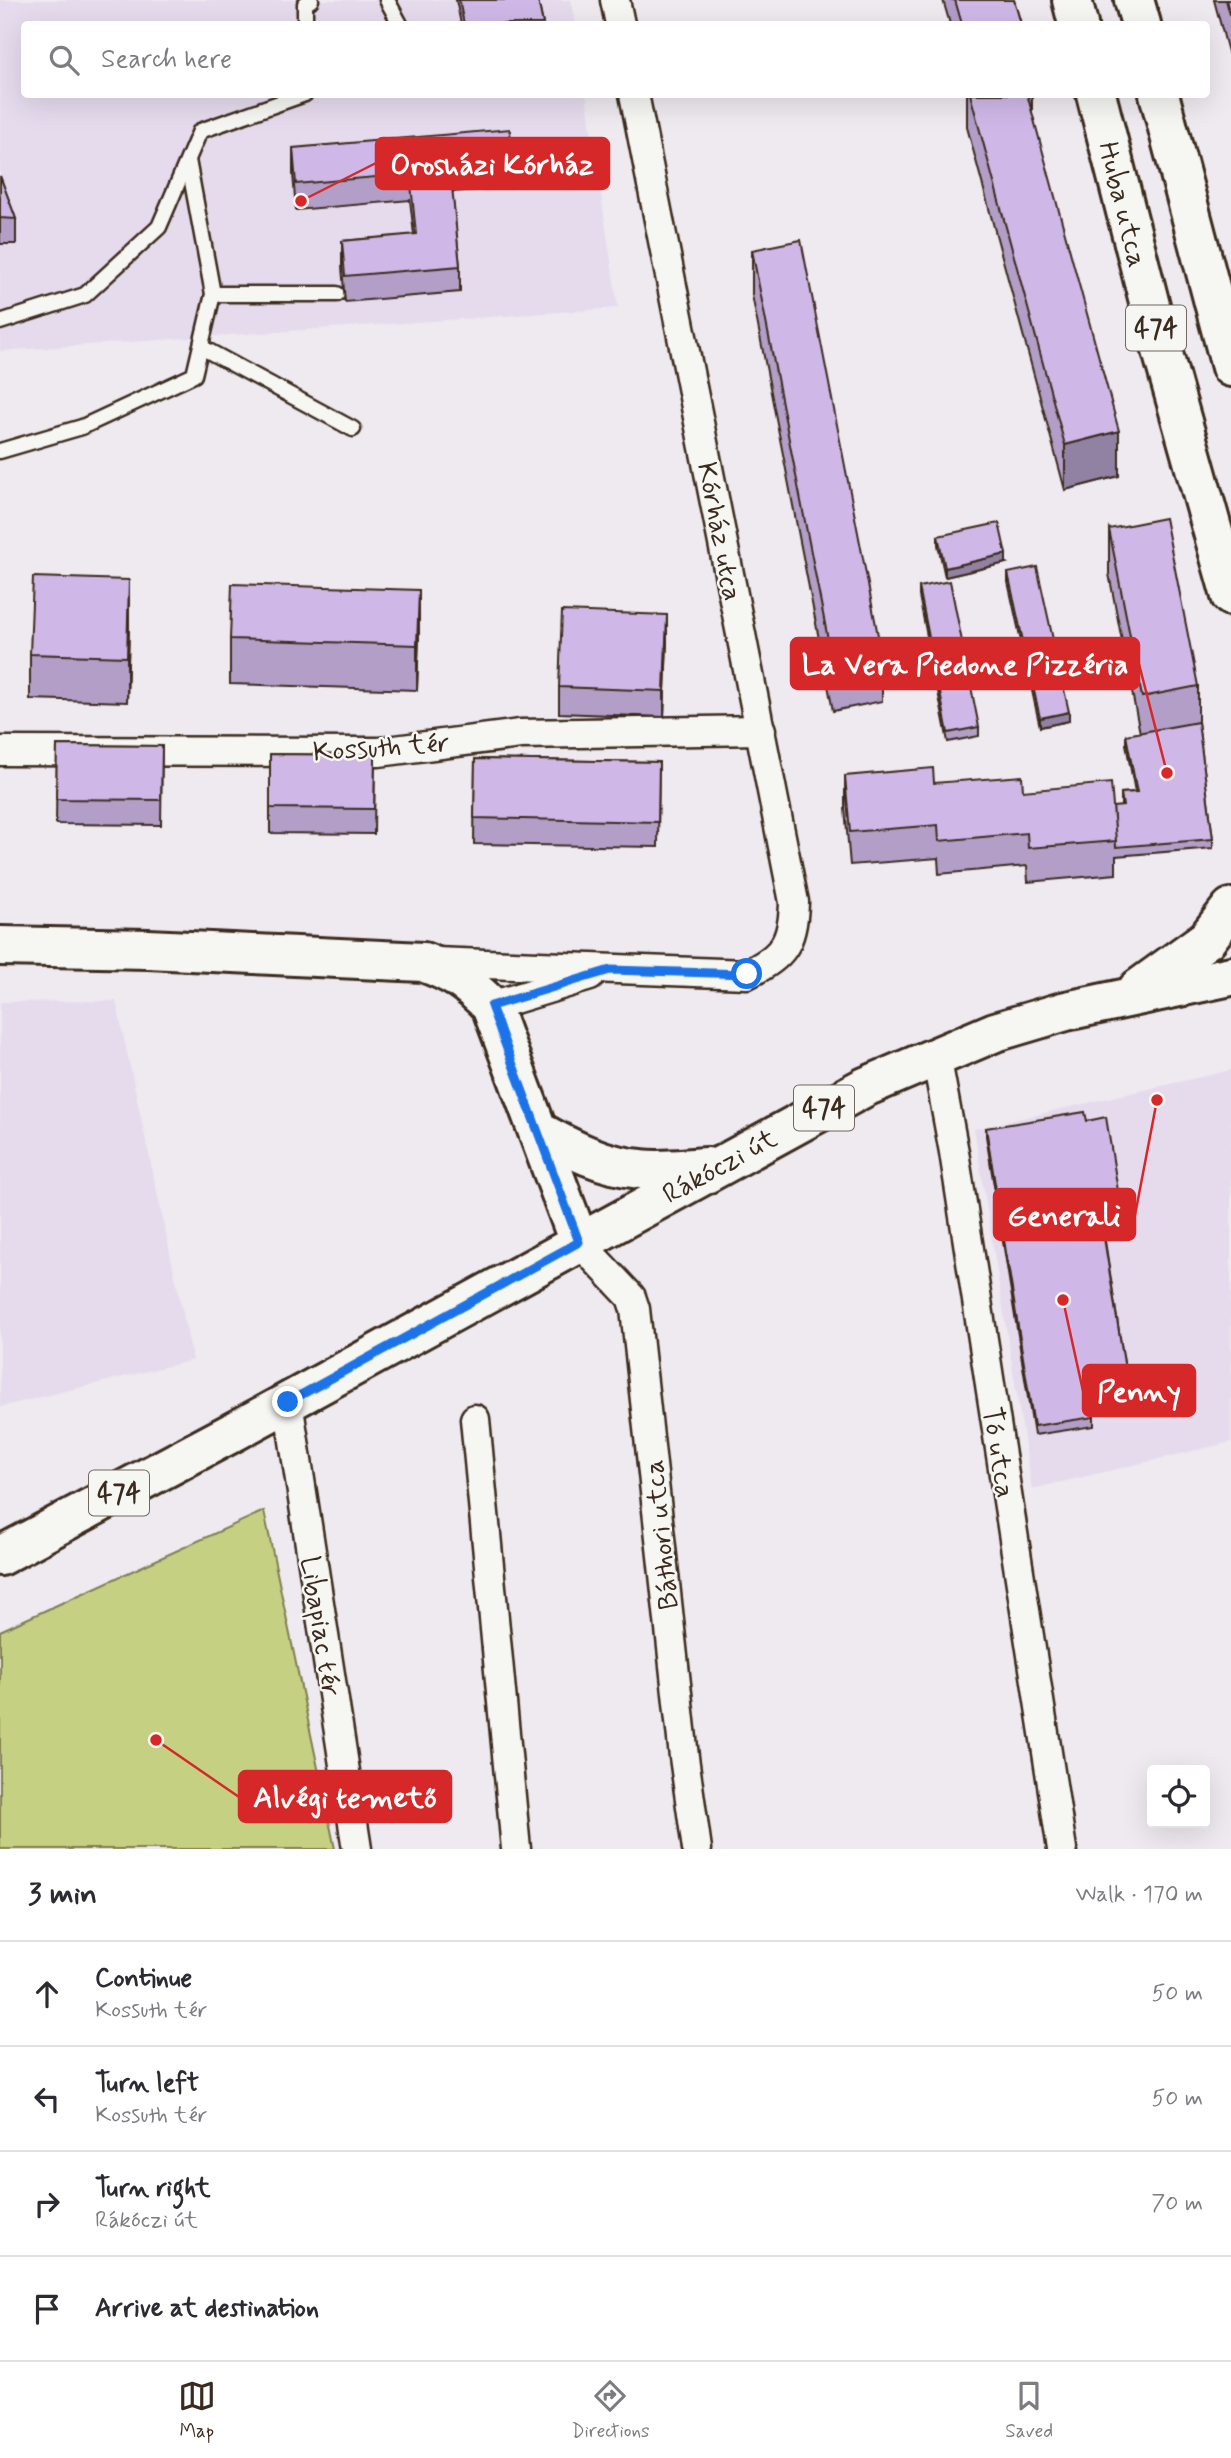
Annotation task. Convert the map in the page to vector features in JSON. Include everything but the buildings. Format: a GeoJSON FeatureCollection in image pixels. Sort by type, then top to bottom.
{"type":"FeatureCollection","features":[{"type":"Feature","properties":{"kind":"main road"},"geometry":{"type":"LineString","coordinates":[[1072,0],[1077,21]]}},
{"type":"Feature","properties":{"kind":"main road"},"geometry":{"type":"LineString","coordinates":[[1134,0],[1140,21]]}},
{"type":"Feature","properties":{"kind":"main road","name":"Huba utca"},"geometry":{"type":"LineString","coordinates":[[1097,98],[1156,329],[1231,596]]}},
{"type":"Feature","properties":{"kind":"main road","name":"474"},"geometry":{"type":"LineString","coordinates":[[1160,98],[1231,367]]}},
{"type":"Feature","properties":{"kind":"main road","name":"474"},"geometry":{"type":"LineString","coordinates":[[1128,997],[1207,939],[1231,908]]}},
{"type":"Feature","properties":{"kind":"main road"},"geometry":{"type":"LineString","coordinates":[[0,946],[148,949],[423,962],[450,971],[491,1006],[579,1242]]}},
{"type":"Feature","properties":{"kind":"main road","name":"Rákóczi út"},"geometry":{"type":"LineString","coordinates":[[0,1556],[237,1430],[865,1087],[936,1055],[1006,1029],[1066,1011],[1231,976]]}},
{"type":"Feature","properties":{"kind":"main road"},"geometry":{"type":"LineString","coordinates":[[538,1131],[600,1161],[641,1170],[716,1167]]}},
{"type":"Feature","properties":{"kind":"street"},"geometry":{"type":"LineString","coordinates":[[615,0],[619,21]]}},
{"type":"Feature","properties":{"kind":"street","name":"Kórház utca"},"geometry":{"type":"LineString","coordinates":[[610,970],[747,974],[771,962],[785,944],[793,921],[794,902],[635,98]]}},
{"type":"Feature","properties":{"kind":"street","name":"Kossuth tér"},"geometry":{"type":"LineString","coordinates":[[0,751],[379,752],[520,734],[761,730]]}},
{"type":"Feature","properties":{"kind":"street"},"geometry":{"type":"LineString","coordinates":[[423,962],[610,970]]}},
{"type":"Feature","properties":{"kind":"street"},"geometry":{"type":"LineString","coordinates":[[491,1006],[610,970]]}},
{"type":"Feature","properties":{"kind":"street","name":"Tó utca"},"geometry":{"type":"LineString","coordinates":[[936,1055],[954,1152],[1062,1849]]}},
{"type":"Feature","properties":{"kind":"street","name":"Báthori utca"},"geometry":{"type":"LineString","coordinates":[[579,1242],[631,1297],[635,1308],[684,1757],[697,1849]]}},
{"type":"Feature","properties":{"kind":"street","name":"Libapiac tér"},"geometry":{"type":"LineString","coordinates":[[288,1402],[357,1849]]}},
{"type":"Feature","properties":{"kind":"street"},"geometry":{"type":"LineString","coordinates":[[475,1419],[516,1849]]}},
{"type":"Feature","properties":{"kind":"lane"},"geometry":{"type":"LineString","coordinates":[[305,21],[305,4],[311,0]]}},
{"type":"Feature","properties":{"kind":"lane"},"geometry":{"type":"LineString","coordinates":[[387,0],[398,21]]}},
{"type":"Feature","properties":{"kind":"lane"},"geometry":{"type":"LineString","coordinates":[[0,322],[85,295],[159,227],[200,131],[294,98]]}},
{"type":"Feature","properties":{"kind":"lane"},"geometry":{"type":"LineString","coordinates":[[0,451],[82,427],[194,375],[213,294],[188,160]]}},
{"type":"Feature","properties":{"kind":"lane"},"geometry":{"type":"LineString","coordinates":[[213,294],[337,294]]}},
{"type":"Feature","properties":{"kind":"lane"},"geometry":{"type":"LineString","coordinates":[[201,347],[353,429]]}},
{"type":"Feature","properties":{"kind":"shaded area"},"geometry":{"type":"Polygon","coordinates":[[[0,0],[571,0],[574,21],[21,21],[21,98],[586,98],[618,308],[0,351],[0,0]]]}},
{"type":"Feature","properties":{"kind":"shaded area"},"geometry":{"type":"Polygon","coordinates":[[[116,1001],[193,1360],[0,1407],[0,1002],[116,1001]]]}},
{"type":"Feature","properties":{"kind":"shaded area"},"geometry":{"type":"Polygon","coordinates":[[[1231,1070],[1231,1442],[1032,1489],[974,1129],[1231,1070]]]}},
{"type":"Feature","properties":{"kind":"green space"},"geometry":{"type":"Polygon","coordinates":[[[264,1511],[335,1849],[0,1849],[0,1631],[264,1511]]]}},
{"type":"Feature","properties":{"kind":"place","name":"Orosházi Kórház"},"geometry":{"type":"Point","coordinates":[301,201]}},
{"type":"Feature","properties":{"kind":"place","name":"La Vera Piedone Pizzéria"},"geometry":{"type":"Point","coordinates":[1167,773]}},
{"type":"Feature","properties":{"kind":"place","name":"Generali"},"geometry":{"type":"Point","coordinates":[1157,1100]}},
{"type":"Feature","properties":{"kind":"place","name":"Penny"},"geometry":{"type":"Point","coordinates":[1063,1300]}},
{"type":"Feature","properties":{"kind":"place","name":"Alvégi temető"},"geometry":{"type":"Point","coordinates":[156,1740]}},
{"type":"Feature","properties":{"kind":"route"},"geometry":{"type":"LineString","coordinates":[[288,1402],[579,1242],[491,1006],[610,970],[747,974]]}}]}
